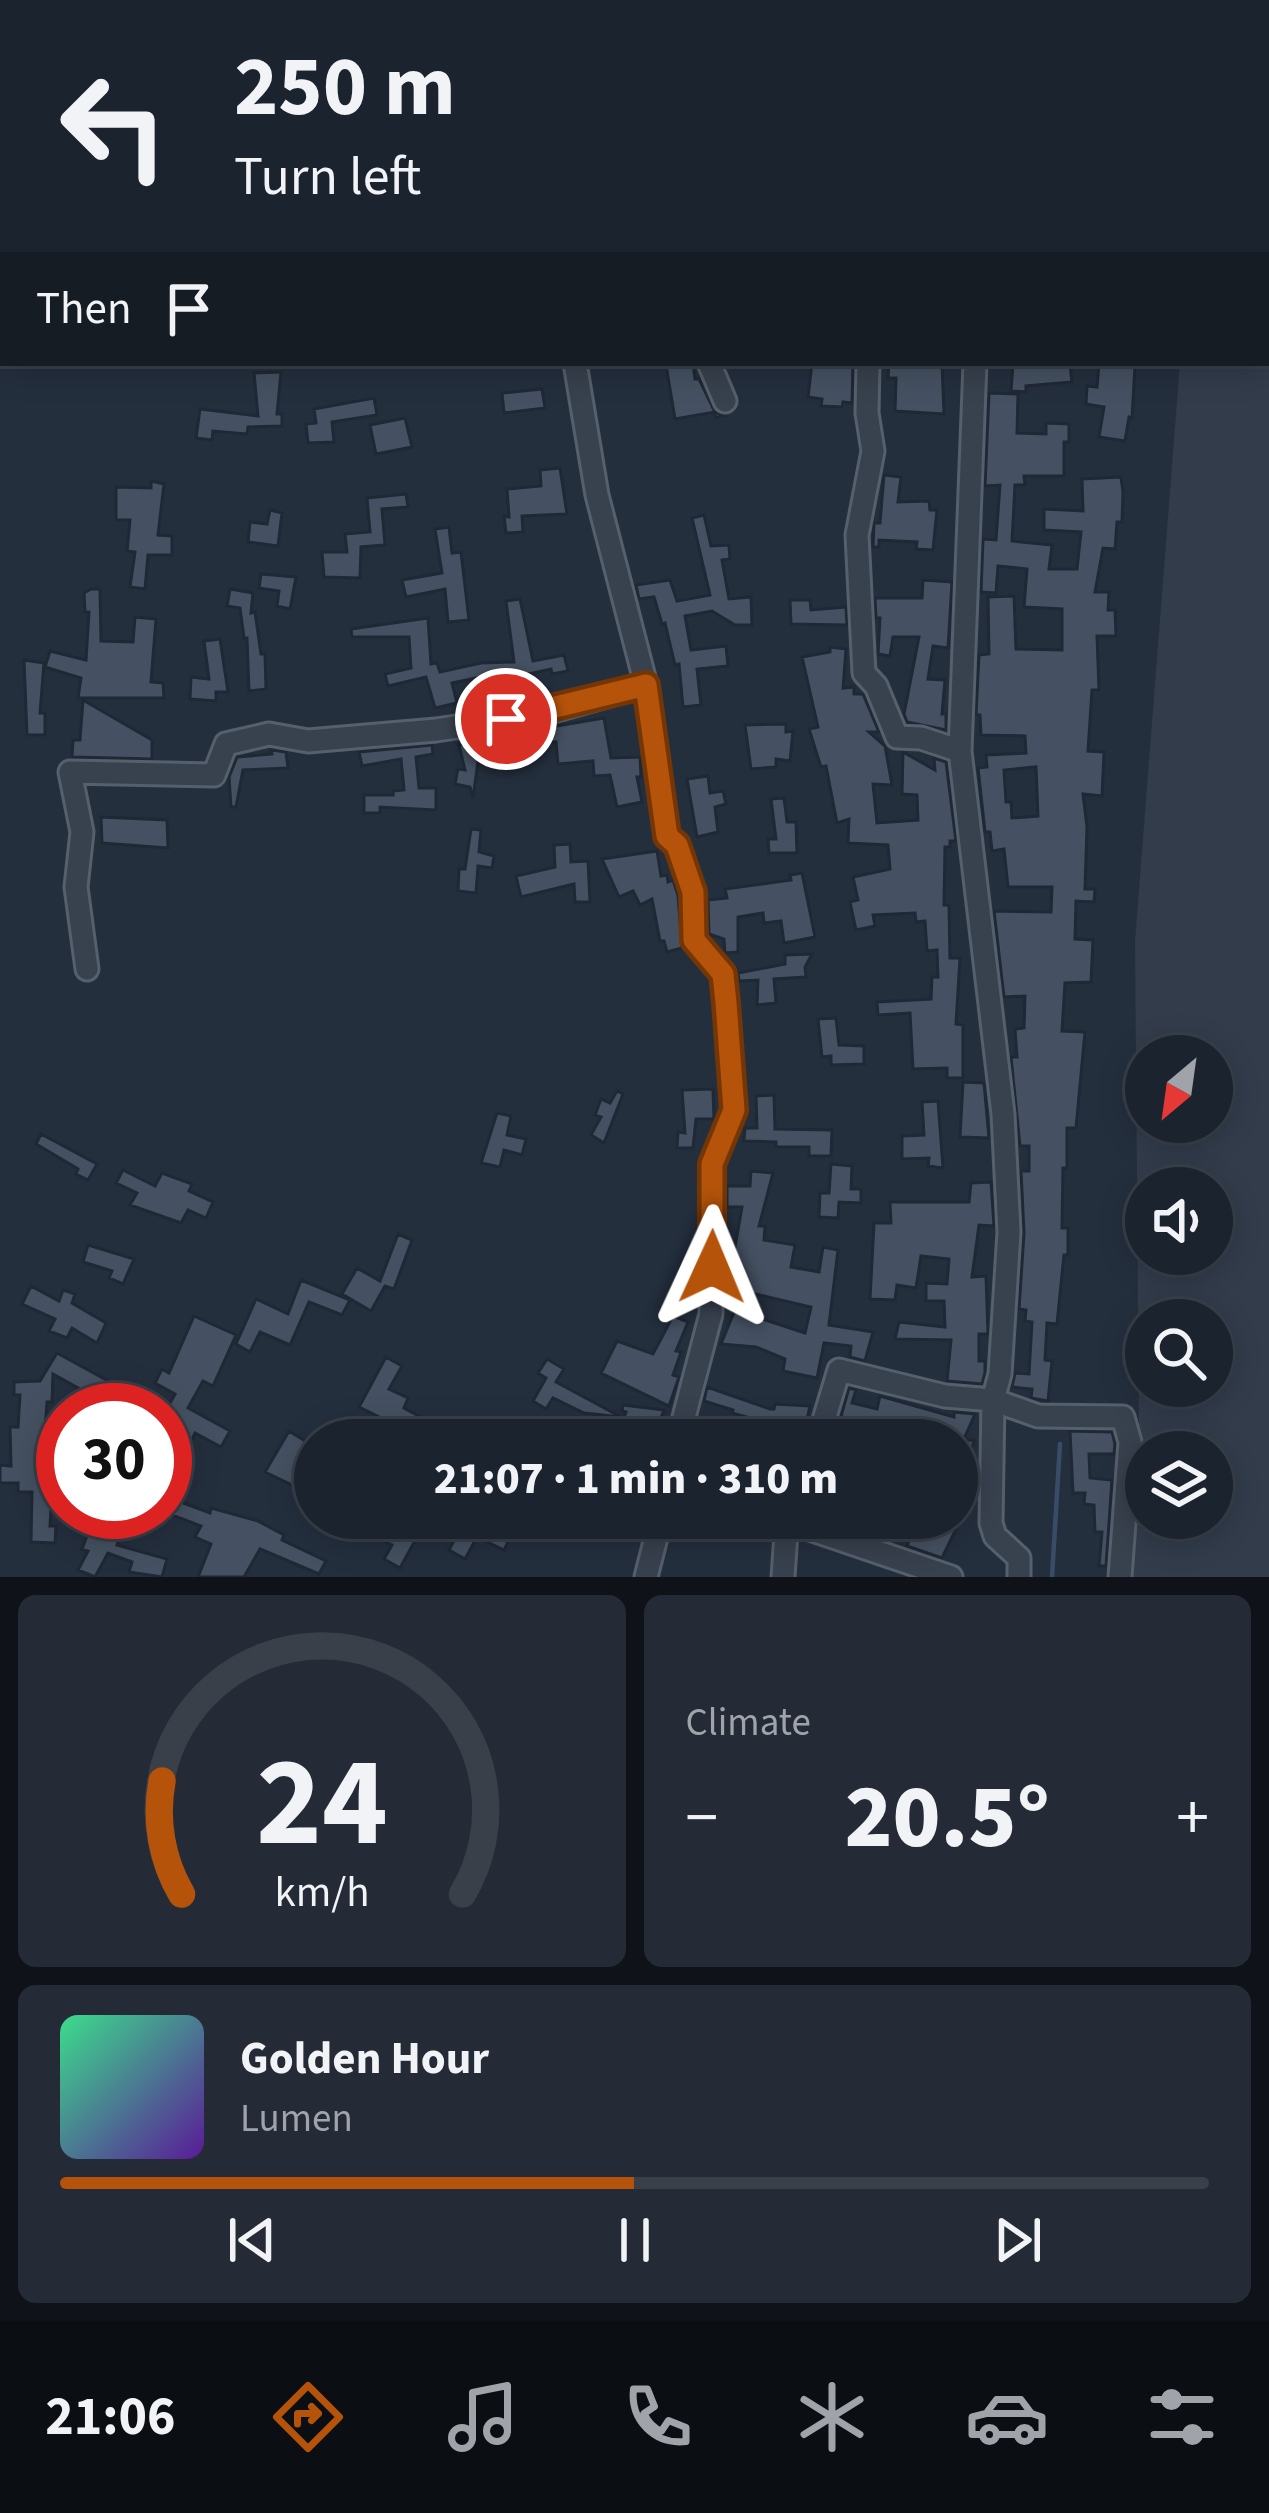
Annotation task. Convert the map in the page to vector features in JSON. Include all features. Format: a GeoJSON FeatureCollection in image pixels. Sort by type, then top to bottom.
{"type":"FeatureCollection","features":[{"type":"Feature","properties":{"kind":"street"},"geometry":{"type":"LineString","coordinates":[[576,366],[597,495],[646,685],[667,836],[677,845],[693,892],[694,940],[723,974],[734,1110],[712,1164],[711,1315],[684,1419]]}},
{"type":"Feature","properties":{"kind":"street"},"geometry":{"type":"LineString","coordinates":[[710,366],[725,401]]}},
{"type":"Feature","properties":{"kind":"street"},"geometry":{"type":"LineString","coordinates":[[868,366],[872,451],[856,535],[864,673],[876,686],[897,737],[921,738],[960,751]]}},
{"type":"Feature","properties":{"kind":"street"},"geometry":{"type":"LineString","coordinates":[[975,366],[960,751],[1003,1114],[1009,1232],[1000,1374],[993,1400],[991,1523],[995,1536],[1019,1558],[1018,1577]]}},
{"type":"Feature","properties":{"kind":"street"},"geometry":{"type":"LineString","coordinates":[[87,969],[76,887],[82,832],[70,772],[214,776],[226,744],[269,734],[308,741],[436,730],[542,713],[646,685]]}},
{"type":"Feature","properties":{"kind":"street"},"geometry":{"type":"LineString","coordinates":[[824,1419],[839,1370],[946,1396],[993,1400],[1038,1416],[1123,1417],[1130,1442],[1120,1577]]}},
{"type":"Feature","properties":{"kind":"street"},"geometry":{"type":"LineString","coordinates":[[646,1577],[656,1539]]}},
{"type":"Feature","properties":{"kind":"street"},"geometry":{"type":"LineString","coordinates":[[782,1577],[785,1539]]}},
{"type":"Feature","properties":{"kind":"street"},"geometry":{"type":"LineString","coordinates":[[842,1539],[951,1577]]}},
{"type":"Feature","properties":{"kind":"shaded area"},"geometry":{"type":"Polygon","coordinates":[[[1180,366],[1269,366],[1269,1577],[1129,1577],[1132,1539],[1233,1539],[1233,1431],[1139,1431],[1139,1407],[1233,1407],[1233,1299],[1138,1299],[1138,1275],[1233,1275],[1233,1167],[1137,1167],[1137,1143],[1233,1143],[1233,1035],[1136,1035],[1135,941],[1180,366]]]}},
{"type":"Feature","properties":{"kind":"building"},"geometry":{"type":"Polygon","coordinates":[[[666,366],[693,366],[695,379],[715,412],[675,419],[666,366]]]}},
{"type":"Feature","properties":{"kind":"building"},"geometry":{"type":"Polygon","coordinates":[[[812,366],[853,366],[852,403],[821,406],[822,399],[808,397],[812,366]]]}},
{"type":"Feature","properties":{"kind":"building"},"geometry":{"type":"Polygon","coordinates":[[[889,366],[942,366],[944,414],[895,411],[896,378],[888,378],[889,366]]]}},
{"type":"Feature","properties":{"kind":"building"},"geometry":{"type":"Polygon","coordinates":[[[1013,366],[1070,366],[1072,382],[1011,391],[1013,366]]]}},
{"type":"Feature","properties":{"kind":"building"},"geometry":{"type":"Polygon","coordinates":[[[1099,366],[1135,366],[1132,418],[1125,441],[1099,437],[1104,407],[1086,404],[1087,386],[1097,387],[1099,366]]]}},
{"type":"Feature","properties":{"kind":"building"},"geometry":{"type":"Polygon","coordinates":[[[281,372],[277,414],[282,414],[282,426],[248,427],[247,434],[213,431],[212,440],[196,438],[200,409],[258,416],[254,373],[281,372]]]}},
{"type":"Feature","properties":{"kind":"building"},"geometry":{"type":"Polygon","coordinates":[[[542,389],[545,408],[504,413],[502,393],[542,389]]]}},
{"type":"Feature","properties":{"kind":"building"},"geometry":{"type":"Polygon","coordinates":[[[989,393],[1018,394],[1017,433],[1046,434],[1046,423],[1069,424],[1069,442],[1064,442],[1064,476],[1024,476],[1025,485],[1015,485],[1012,541],[1052,545],[1049,569],[1077,569],[1081,532],[1044,530],[1044,509],[1083,511],[1082,479],[1121,477],[1123,492],[1115,549],[1103,548],[1095,592],[1109,592],[1108,610],[1115,610],[1116,636],[1097,636],[1099,690],[1092,690],[1088,751],[1104,752],[1102,796],[1083,794],[1085,889],[1095,889],[1094,902],[1076,901],[1075,939],[1093,940],[1091,982],[1065,983],[1062,1031],[1085,1032],[1076,1128],[1067,1128],[1067,1168],[1063,1168],[1062,1228],[1068,1228],[1068,1255],[1064,1255],[1057,1324],[1047,1323],[1045,1360],[1052,1361],[1048,1401],[1031,1398],[1032,1389],[1012,1387],[1015,1373],[1029,1374],[1032,1322],[1025,1321],[1026,1310],[1019,1309],[1024,1233],[1021,1171],[1029,1171],[1029,1146],[1020,1146],[1011,1057],[1017,1057],[1015,1029],[1024,1028],[1025,996],[1004,997],[994,911],[1051,912],[1052,887],[1008,887],[1004,849],[992,851],[990,832],[985,832],[978,768],[987,767],[986,755],[1026,753],[1025,736],[981,735],[980,715],[976,715],[979,655],[989,654],[988,597],[1014,596],[1016,649],[1062,650],[1062,609],[1024,607],[1027,569],[998,566],[996,593],[981,592],[983,539],[996,540],[1000,485],[985,486],[989,393]],[[1036,767],[1004,770],[1012,818],[1038,816],[1036,767]]]}},
{"type":"Feature","properties":{"kind":"building"},"geometry":{"type":"Polygon","coordinates":[[[374,398],[377,415],[332,422],[334,442],[308,443],[306,424],[316,423],[314,409],[374,398]]]}},
{"type":"Feature","properties":{"kind":"building"},"geometry":{"type":"Polygon","coordinates":[[[405,418],[412,447],[376,454],[370,425],[405,418]]]}},
{"type":"Feature","properties":{"kind":"building"},"geometry":{"type":"Polygon","coordinates":[[[560,468],[567,514],[522,516],[523,532],[506,533],[507,489],[541,486],[540,470],[560,468]]]}},
{"type":"Feature","properties":{"kind":"building"},"geometry":{"type":"Polygon","coordinates":[[[884,475],[901,477],[898,502],[929,501],[930,510],[937,510],[933,550],[916,549],[917,542],[879,540],[879,547],[873,547],[884,475]]]}},
{"type":"Feature","properties":{"kind":"building"},"geometry":{"type":"Polygon","coordinates":[[[151,481],[164,484],[158,535],[172,536],[172,555],[148,555],[145,589],[130,587],[135,552],[127,551],[130,520],[116,520],[116,487],[151,488],[151,481]]]}},
{"type":"Feature","properties":{"kind":"building"},"geometry":{"type":"Polygon","coordinates":[[[406,494],[408,507],[382,509],[385,545],[361,547],[360,578],[324,577],[322,552],[347,552],[345,534],[370,532],[367,498],[406,494]]]}},
{"type":"Feature","properties":{"kind":"building"},"geometry":{"type":"Polygon","coordinates":[[[270,510],[282,513],[278,546],[248,542],[250,522],[267,524],[270,510]]]}},
{"type":"Feature","properties":{"kind":"building"},"geometry":{"type":"Polygon","coordinates":[[[704,515],[711,546],[729,545],[730,559],[722,560],[729,599],[751,597],[752,625],[735,625],[712,611],[685,616],[691,650],[726,646],[728,666],[697,669],[701,705],[683,707],[679,664],[675,665],[665,623],[654,597],[639,599],[636,585],[670,580],[677,601],[710,595],[692,518],[704,515]]]}},
{"type":"Feature","properties":{"kind":"building"},"geometry":{"type":"Polygon","coordinates":[[[449,527],[452,553],[461,552],[469,620],[448,622],[445,589],[406,597],[402,580],[442,573],[435,529],[449,527]]]}},
{"type":"Feature","properties":{"kind":"building"},"geometry":{"type":"Polygon","coordinates":[[[261,574],[296,577],[290,609],[277,606],[279,591],[259,588],[261,574]]]}},
{"type":"Feature","properties":{"kind":"building"},"geometry":{"type":"Polygon","coordinates":[[[923,580],[952,582],[948,648],[933,646],[928,679],[945,680],[942,714],[946,714],[946,730],[907,722],[904,714],[919,637],[893,637],[890,656],[878,654],[880,618],[876,618],[875,598],[922,598],[923,580]]]}},
{"type":"Feature","properties":{"kind":"building"},"geometry":{"type":"Polygon","coordinates":[[[100,589],[101,641],[133,642],[135,617],[156,619],[151,682],[163,683],[164,698],[78,698],[81,678],[45,667],[50,651],[86,660],[89,612],[85,612],[84,593],[100,589]]]}},
{"type":"Feature","properties":{"kind":"building"},"geometry":{"type":"Polygon","coordinates":[[[230,589],[253,593],[251,613],[255,612],[261,654],[265,654],[266,689],[249,691],[247,638],[240,608],[227,606],[230,589]]]}},
{"type":"Feature","properties":{"kind":"building"},"geometry":{"type":"Polygon","coordinates":[[[520,599],[533,661],[564,655],[568,671],[552,674],[551,669],[502,680],[501,673],[452,683],[457,703],[435,708],[426,677],[388,686],[385,674],[411,668],[409,637],[352,637],[351,629],[428,618],[431,664],[437,663],[440,672],[514,662],[506,601],[520,599]]]}},
{"type":"Feature","properties":{"kind":"building"},"geometry":{"type":"Polygon","coordinates":[[[790,600],[810,600],[811,610],[846,607],[847,625],[791,624],[790,600]]]}},
{"type":"Feature","properties":{"kind":"building"},"geometry":{"type":"Polygon","coordinates":[[[220,639],[228,692],[216,692],[216,701],[190,699],[191,677],[209,679],[204,641],[220,639]]]}},
{"type":"Feature","properties":{"kind":"building"},"geometry":{"type":"Polygon","coordinates":[[[830,647],[846,649],[843,688],[854,687],[854,694],[863,694],[879,732],[869,732],[885,746],[892,785],[873,784],[877,823],[918,820],[917,795],[902,794],[903,752],[935,770],[934,758],[946,762],[956,841],[945,847],[944,905],[949,905],[950,958],[960,958],[956,1024],[963,1025],[963,1078],[947,1078],[947,1068],[913,1069],[910,1013],[878,1015],[877,1002],[931,999],[932,977],[938,977],[937,950],[927,951],[925,921],[916,922],[915,913],[873,915],[875,926],[856,930],[850,902],[858,900],[853,877],[890,869],[888,845],[848,843],[849,819],[837,823],[826,766],[821,767],[809,729],[818,727],[802,657],[830,652],[830,647]]]}},
{"type":"Feature","properties":{"kind":"building"},"geometry":{"type":"Polygon","coordinates":[[[24,660],[44,663],[40,713],[45,713],[45,735],[27,735],[24,660]]]}},
{"type":"Feature","properties":{"kind":"building"},"geometry":{"type":"Polygon","coordinates":[[[83,700],[152,740],[152,759],[72,757],[73,740],[80,740],[83,700]]]}},
{"type":"Feature","properties":{"kind":"building"},"geometry":{"type":"Polygon","coordinates":[[[604,718],[611,758],[640,757],[641,777],[637,777],[642,802],[617,807],[610,775],[594,776],[593,761],[558,764],[556,742],[515,743],[515,733],[604,718]]]}},
{"type":"Feature","properties":{"kind":"building"},"geometry":{"type":"Polygon","coordinates":[[[786,724],[786,732],[793,731],[790,761],[776,759],[776,767],[751,769],[745,725],[786,724]]]}},
{"type":"Feature","properties":{"kind":"building"},"geometry":{"type":"Polygon","coordinates":[[[489,739],[491,751],[479,754],[473,798],[470,787],[455,784],[458,769],[465,770],[459,745],[489,739]]]}},
{"type":"Feature","properties":{"kind":"building"},"geometry":{"type":"Polygon","coordinates":[[[432,745],[433,754],[416,757],[419,788],[436,788],[436,810],[380,807],[380,813],[364,813],[364,795],[404,790],[401,759],[362,766],[359,752],[432,745]]]}},
{"type":"Feature","properties":{"kind":"building"},"geometry":{"type":"Polygon","coordinates":[[[271,750],[286,752],[288,768],[243,770],[236,807],[231,807],[229,777],[237,757],[272,754],[271,750]]]}},
{"type":"Feature","properties":{"kind":"building"},"geometry":{"type":"Polygon","coordinates":[[[708,776],[710,793],[723,791],[726,804],[715,807],[718,832],[697,837],[687,779],[708,776]]]}},
{"type":"Feature","properties":{"kind":"building"},"geometry":{"type":"Polygon","coordinates":[[[784,798],[787,822],[796,822],[797,853],[769,853],[768,839],[776,839],[771,799],[784,798]]]}},
{"type":"Feature","properties":{"kind":"building"},"geometry":{"type":"Polygon","coordinates":[[[101,817],[167,820],[168,848],[102,843],[101,817]]]}},
{"type":"Feature","properties":{"kind":"building"},"geometry":{"type":"Polygon","coordinates":[[[471,829],[481,830],[479,852],[494,856],[492,868],[478,866],[476,893],[458,891],[471,829]]]}},
{"type":"Feature","properties":{"kind":"building"},"geometry":{"type":"Polygon","coordinates":[[[570,844],[571,862],[588,861],[590,902],[575,902],[574,884],[521,897],[516,876],[555,867],[554,845],[570,844]]]}},
{"type":"Feature","properties":{"kind":"building"},"geometry":{"type":"Polygon","coordinates":[[[657,851],[661,876],[673,880],[678,895],[682,948],[667,952],[660,941],[652,899],[640,905],[633,891],[619,897],[602,859],[657,851]]]}},
{"type":"Feature","properties":{"kind":"building"},"geometry":{"type":"Polygon","coordinates":[[[802,873],[815,937],[784,943],[781,921],[764,923],[763,913],[738,917],[738,952],[725,953],[724,939],[709,934],[708,900],[727,898],[725,889],[791,880],[790,875],[802,873]]]}},
{"type":"Feature","properties":{"kind":"building"},"geometry":{"type":"Polygon","coordinates":[[[812,954],[806,977],[774,979],[776,1003],[757,1005],[758,980],[739,981],[738,973],[785,964],[785,955],[812,954]]]}},
{"type":"Feature","properties":{"kind":"building"},"geometry":{"type":"Polygon","coordinates":[[[836,1018],[839,1045],[864,1046],[864,1064],[831,1065],[831,1056],[822,1057],[818,1019],[836,1018]]]}},
{"type":"Feature","properties":{"kind":"building"},"geometry":{"type":"Polygon","coordinates":[[[963,1082],[984,1083],[989,1138],[960,1137],[963,1082]]]}},
{"type":"Feature","properties":{"kind":"building"},"geometry":{"type":"Polygon","coordinates":[[[713,1089],[714,1119],[696,1119],[693,1148],[677,1148],[678,1132],[685,1133],[682,1090],[713,1089]]]}},
{"type":"Feature","properties":{"kind":"building"},"geometry":{"type":"Polygon","coordinates":[[[617,1091],[623,1094],[604,1143],[591,1135],[601,1117],[595,1115],[601,1099],[610,1103],[617,1091]]]}},
{"type":"Feature","properties":{"kind":"building"},"geometry":{"type":"Polygon","coordinates":[[[774,1095],[775,1129],[832,1130],[831,1156],[809,1156],[809,1147],[744,1141],[745,1128],[757,1128],[756,1096],[774,1095]]]}},
{"type":"Feature","properties":{"kind":"building"},"geometry":{"type":"Polygon","coordinates":[[[938,1101],[943,1168],[928,1166],[929,1158],[902,1159],[902,1136],[924,1135],[922,1102],[938,1101]]]}},
{"type":"Feature","properties":{"kind":"building"},"geometry":{"type":"Polygon","coordinates":[[[497,1113],[511,1116],[507,1135],[526,1139],[522,1155],[504,1150],[500,1167],[481,1163],[497,1113]]]}},
{"type":"Feature","properties":{"kind":"building"},"geometry":{"type":"Polygon","coordinates":[[[41,1134],[97,1164],[88,1180],[36,1144],[41,1134]]]}},
{"type":"Feature","properties":{"kind":"building"},"geometry":{"type":"Polygon","coordinates":[[[831,1164],[852,1166],[851,1189],[861,1189],[861,1203],[839,1202],[838,1218],[819,1217],[820,1193],[829,1193],[831,1164]]]}},
{"type":"Feature","properties":{"kind":"building"},"geometry":{"type":"Polygon","coordinates":[[[123,1170],[155,1186],[162,1173],[192,1184],[189,1191],[213,1202],[206,1218],[188,1210],[181,1223],[130,1205],[137,1193],[116,1183],[123,1170]]]}},
{"type":"Feature","properties":{"kind":"building"},"geometry":{"type":"Polygon","coordinates":[[[751,1171],[773,1173],[759,1226],[765,1226],[764,1240],[795,1245],[791,1267],[819,1272],[823,1247],[838,1250],[829,1325],[873,1332],[865,1361],[850,1357],[851,1346],[824,1343],[817,1378],[783,1371],[785,1359],[756,1347],[721,1344],[735,1310],[805,1333],[811,1307],[726,1287],[738,1267],[732,1264],[742,1207],[727,1207],[727,1186],[750,1186],[751,1171]]]}},
{"type":"Feature","properties":{"kind":"building"},"geometry":{"type":"Polygon","coordinates":[[[991,1182],[994,1226],[979,1225],[972,1277],[986,1276],[988,1334],[979,1334],[979,1361],[985,1361],[985,1373],[982,1384],[947,1381],[951,1340],[895,1339],[899,1322],[945,1327],[944,1301],[926,1301],[926,1283],[947,1284],[949,1259],[921,1256],[916,1288],[897,1285],[895,1300],[870,1299],[874,1223],[891,1223],[890,1202],[969,1202],[971,1183],[991,1182]]]}},
{"type":"Feature","properties":{"kind":"building"},"geometry":{"type":"Polygon","coordinates":[[[398,1234],[412,1240],[394,1289],[385,1286],[371,1311],[342,1294],[357,1268],[380,1281],[398,1234]]]}},
{"type":"Feature","properties":{"kind":"building"},"geometry":{"type":"Polygon","coordinates":[[[88,1245],[134,1259],[123,1284],[109,1278],[112,1271],[83,1262],[88,1245]]]}},
{"type":"Feature","properties":{"kind":"building"},"geometry":{"type":"Polygon","coordinates":[[[301,1280],[350,1300],[342,1315],[309,1302],[290,1345],[260,1332],[250,1352],[236,1344],[256,1299],[288,1314],[301,1280]]]}},
{"type":"Feature","properties":{"kind":"building"},"geometry":{"type":"Polygon","coordinates":[[[31,1286],[59,1301],[63,1290],[75,1294],[72,1303],[106,1323],[97,1343],[72,1328],[67,1338],[49,1331],[55,1319],[22,1304],[31,1286]]]}},
{"type":"Feature","properties":{"kind":"building"},"geometry":{"type":"Polygon","coordinates":[[[194,1316],[236,1335],[213,1386],[203,1381],[192,1401],[192,1383],[155,1383],[162,1369],[169,1373],[194,1316]]]}},
{"type":"Feature","properties":{"kind":"building"},"geometry":{"type":"Polygon","coordinates":[[[673,1316],[688,1322],[676,1351],[681,1352],[673,1375],[679,1377],[669,1406],[601,1373],[617,1341],[653,1354],[673,1316]]]}},
{"type":"Feature","properties":{"kind":"building"},"geometry":{"type":"Polygon","coordinates":[[[57,1353],[112,1383],[69,1383],[53,1374],[53,1383],[36,1383],[36,1539],[55,1539],[55,1543],[31,1542],[32,1492],[18,1492],[18,1483],[0,1483],[0,1465],[11,1466],[10,1427],[18,1427],[20,1395],[14,1395],[14,1382],[40,1381],[57,1353]]]}},
{"type":"Feature","properties":{"kind":"building"},"geometry":{"type":"Polygon","coordinates":[[[386,1357],[402,1366],[389,1389],[408,1398],[404,1408],[424,1419],[384,1419],[359,1407],[386,1357]]]}},
{"type":"Feature","properties":{"kind":"building"},"geometry":{"type":"Polygon","coordinates":[[[547,1359],[564,1369],[556,1382],[621,1417],[584,1413],[553,1398],[546,1409],[533,1401],[546,1378],[538,1373],[547,1359]]]}},
{"type":"Feature","properties":{"kind":"building"},"geometry":{"type":"Polygon","coordinates":[[[707,1387],[770,1409],[775,1404],[810,1406],[807,1419],[754,1419],[704,1401],[707,1387]]]}},
{"type":"Feature","properties":{"kind":"building"},"geometry":{"type":"Polygon","coordinates":[[[849,1388],[856,1390],[852,1403],[877,1409],[880,1396],[954,1417],[954,1412],[975,1414],[973,1419],[841,1416],[849,1388]]]}},
{"type":"Feature","properties":{"kind":"building"},"geometry":{"type":"Polygon","coordinates":[[[623,1405],[664,1410],[661,1419],[623,1419],[626,1412],[623,1405]]]}},
{"type":"Feature","properties":{"kind":"building"},"geometry":{"type":"Polygon","coordinates":[[[192,1410],[230,1431],[221,1447],[195,1433],[192,1440],[192,1410]]]}},
{"type":"Feature","properties":{"kind":"building"},"geometry":{"type":"Polygon","coordinates":[[[289,1431],[294,1434],[294,1486],[265,1472],[289,1431]]]}},
{"type":"Feature","properties":{"kind":"building"},"geometry":{"type":"Polygon","coordinates":[[[1070,1431],[1112,1432],[1114,1454],[1089,1454],[1090,1478],[1112,1480],[1106,1566],[1099,1566],[1102,1532],[1095,1532],[1094,1505],[1084,1504],[1085,1493],[1073,1493],[1070,1431]]]}},
{"type":"Feature","properties":{"kind":"building"},"geometry":{"type":"Polygon","coordinates":[[[192,1506],[258,1521],[284,1535],[282,1540],[326,1561],[319,1574],[260,1549],[244,1577],[198,1577],[211,1544],[195,1537],[201,1526],[192,1523],[192,1506]]]}},
{"type":"Feature","properties":{"kind":"building"},"geometry":{"type":"Polygon","coordinates":[[[86,1539],[119,1539],[117,1545],[167,1559],[162,1577],[129,1572],[132,1562],[108,1553],[95,1577],[78,1570],[88,1551],[82,1549],[86,1539]]]}},
{"type":"Feature","properties":{"kind":"building"},"geometry":{"type":"Polygon","coordinates":[[[379,1539],[416,1539],[400,1568],[384,1559],[392,1545],[379,1539]]]}},
{"type":"Feature","properties":{"kind":"building"},"geometry":{"type":"Polygon","coordinates":[[[455,1539],[476,1539],[465,1559],[449,1550],[455,1539]]]}},
{"type":"Feature","properties":{"kind":"building"},"geometry":{"type":"Polygon","coordinates":[[[481,1539],[510,1539],[504,1550],[481,1539]]]}},
{"type":"Feature","properties":{"kind":"building"},"geometry":{"type":"Polygon","coordinates":[[[910,1539],[951,1539],[942,1558],[907,1546],[910,1539]]]}},
{"type":"Feature","properties":{"kind":"waterway"},"geometry":{"type":"LineString","coordinates":[[1052,1577],[1060,1444]]}},
{"type":"Feature","properties":{"kind":"route"},"geometry":{"type":"LineString","coordinates":[[506,719],[646,685],[667,836],[677,845],[693,892],[694,940],[723,974],[734,1110],[712,1164],[712,1267]]}}]}
